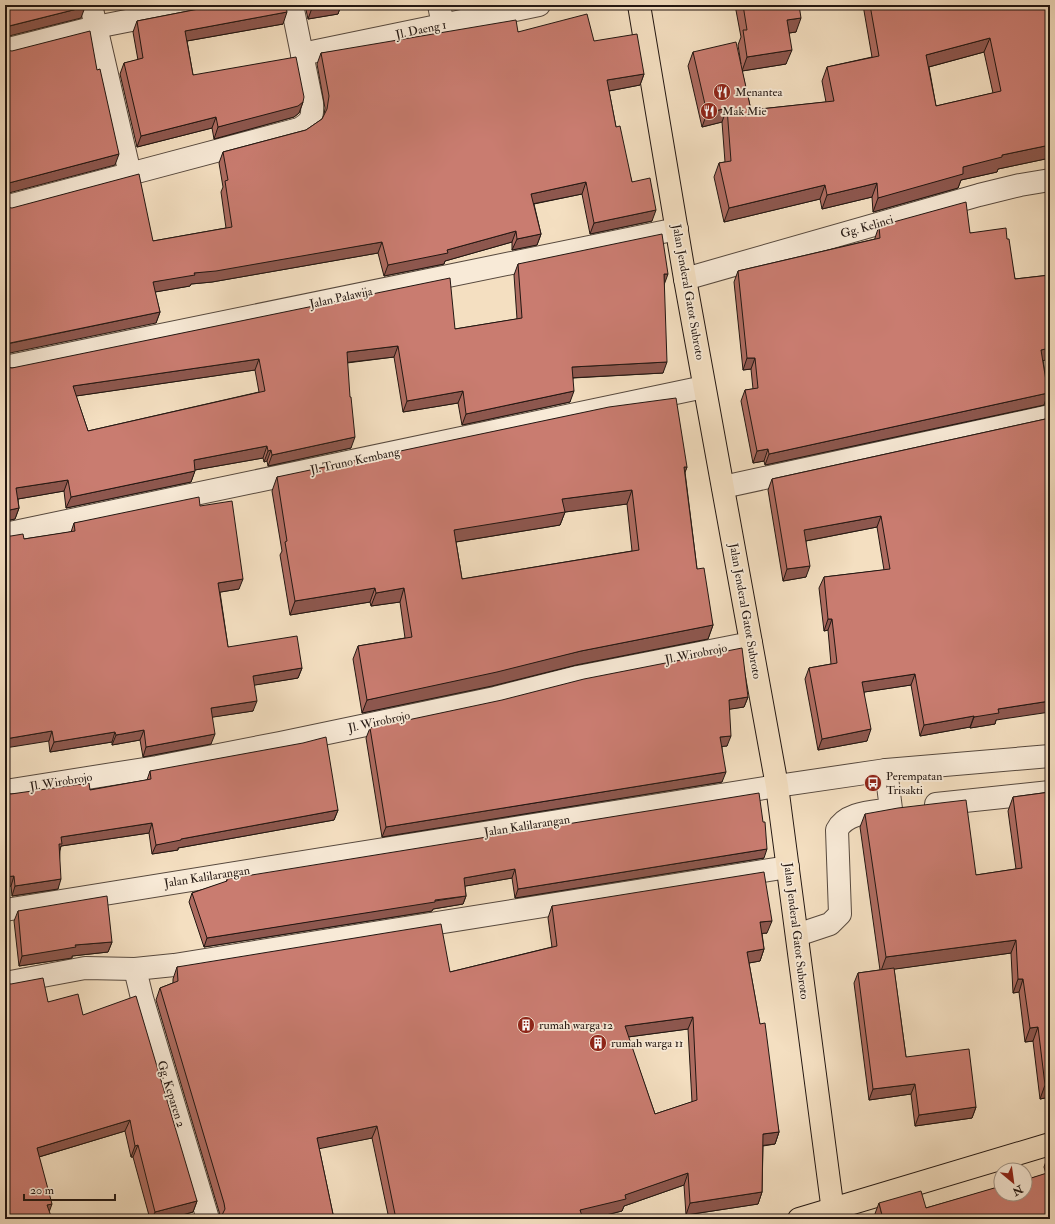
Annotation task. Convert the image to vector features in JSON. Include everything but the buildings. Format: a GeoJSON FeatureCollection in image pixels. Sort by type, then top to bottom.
{"type":"FeatureCollection","features":[{"type":"Feature","properties":{"kind":"main road","name":"Jalan Jenderal Gatot Subroto"},"geometry":{"type":"LineString","coordinates":[[639,5],[704,387],[777,786],[832,1214]]}},
{"type":"Feature","properties":{"kind":"main road"},"geometry":{"type":"LineString","coordinates":[[799,1219],[832,1214],[1050,1144]]}},
{"type":"Feature","properties":{"kind":"street"},"geometry":{"type":"LineString","coordinates":[[91,5],[130,174]]}},
{"type":"Feature","properties":{"kind":"street"},"geometry":{"type":"LineString","coordinates":[[5,50],[96,27],[208,5]]}},
{"type":"Feature","properties":{"kind":"street"},"geometry":{"type":"LineString","coordinates":[[5,206],[299,129],[307,124],[311,118],[312,104],[292,5]]}},
{"type":"Feature","properties":{"kind":"street","name":"Jl. Daeng 1"},"geometry":{"type":"LineString","coordinates":[[302,54],[441,15],[539,5]]}},
{"type":"Feature","properties":{"kind":"street","name":"Gg. Kelinci"},"geometry":{"type":"LineString","coordinates":[[685,279],[979,195],[1050,180]]}},
{"type":"Feature","properties":{"kind":"street","name":"Jalan Palawija"},"geometry":{"type":"LineString","coordinates":[[5,367],[677,229]]}},
{"type":"Feature","properties":{"kind":"street","name":"Jl. Truno Kembang"},"geometry":{"type":"LineString","coordinates":[[5,534],[704,387]]}},
{"type":"Feature","properties":{"kind":"street"},"geometry":{"type":"LineString","coordinates":[[723,487],[1050,416]]}},
{"type":"Feature","properties":{"kind":"street","name":"Jl. Wirobrojo"},"geometry":{"type":"LineString","coordinates":[[5,791],[157,767],[280,743],[495,698],[578,677],[751,643]]}},
{"type":"Feature","properties":{"kind":"street","name":"Jalan Kalilarangan"},"geometry":{"type":"LineString","coordinates":[[5,910],[777,786],[886,770],[1050,756]]}},
{"type":"Feature","properties":{"kind":"street"},"geometry":{"type":"LineString","coordinates":[[886,770],[891,809]]}},
{"type":"Feature","properties":{"kind":"street"},"geometry":{"type":"LineString","coordinates":[[797,935],[830,924],[840,914],[837,830],[839,825],[849,817],[891,809],[1050,792]]}},
{"type":"Feature","properties":{"kind":"street"},"geometry":{"type":"LineString","coordinates":[[5,983],[85,968],[136,969],[174,965],[788,867]]}},
{"type":"Feature","properties":{"kind":"street","name":"Gg. Keparen 2"},"geometry":{"type":"LineString","coordinates":[[136,969],[144,1005],[208,1219]]}},
{"type":"Feature","properties":{"kind":"place","name":"Menantea"},"geometry":{"type":"Point","coordinates":[722,92]}},
{"type":"Feature","properties":{"kind":"place","name":"Mak Mie"},"geometry":{"type":"Point","coordinates":[709,111]}},
{"type":"Feature","properties":{"kind":"place","name":"Perempatan Trisakti"},"geometry":{"type":"Point","coordinates":[873,783]}},
{"type":"Feature","properties":{"kind":"place","name":"rumah warga 12"},"geometry":{"type":"Point","coordinates":[526,1025]}},
{"type":"Feature","properties":{"kind":"place","name":"rumah warga 11"},"geometry":{"type":"Point","coordinates":[598,1043]}}]}
